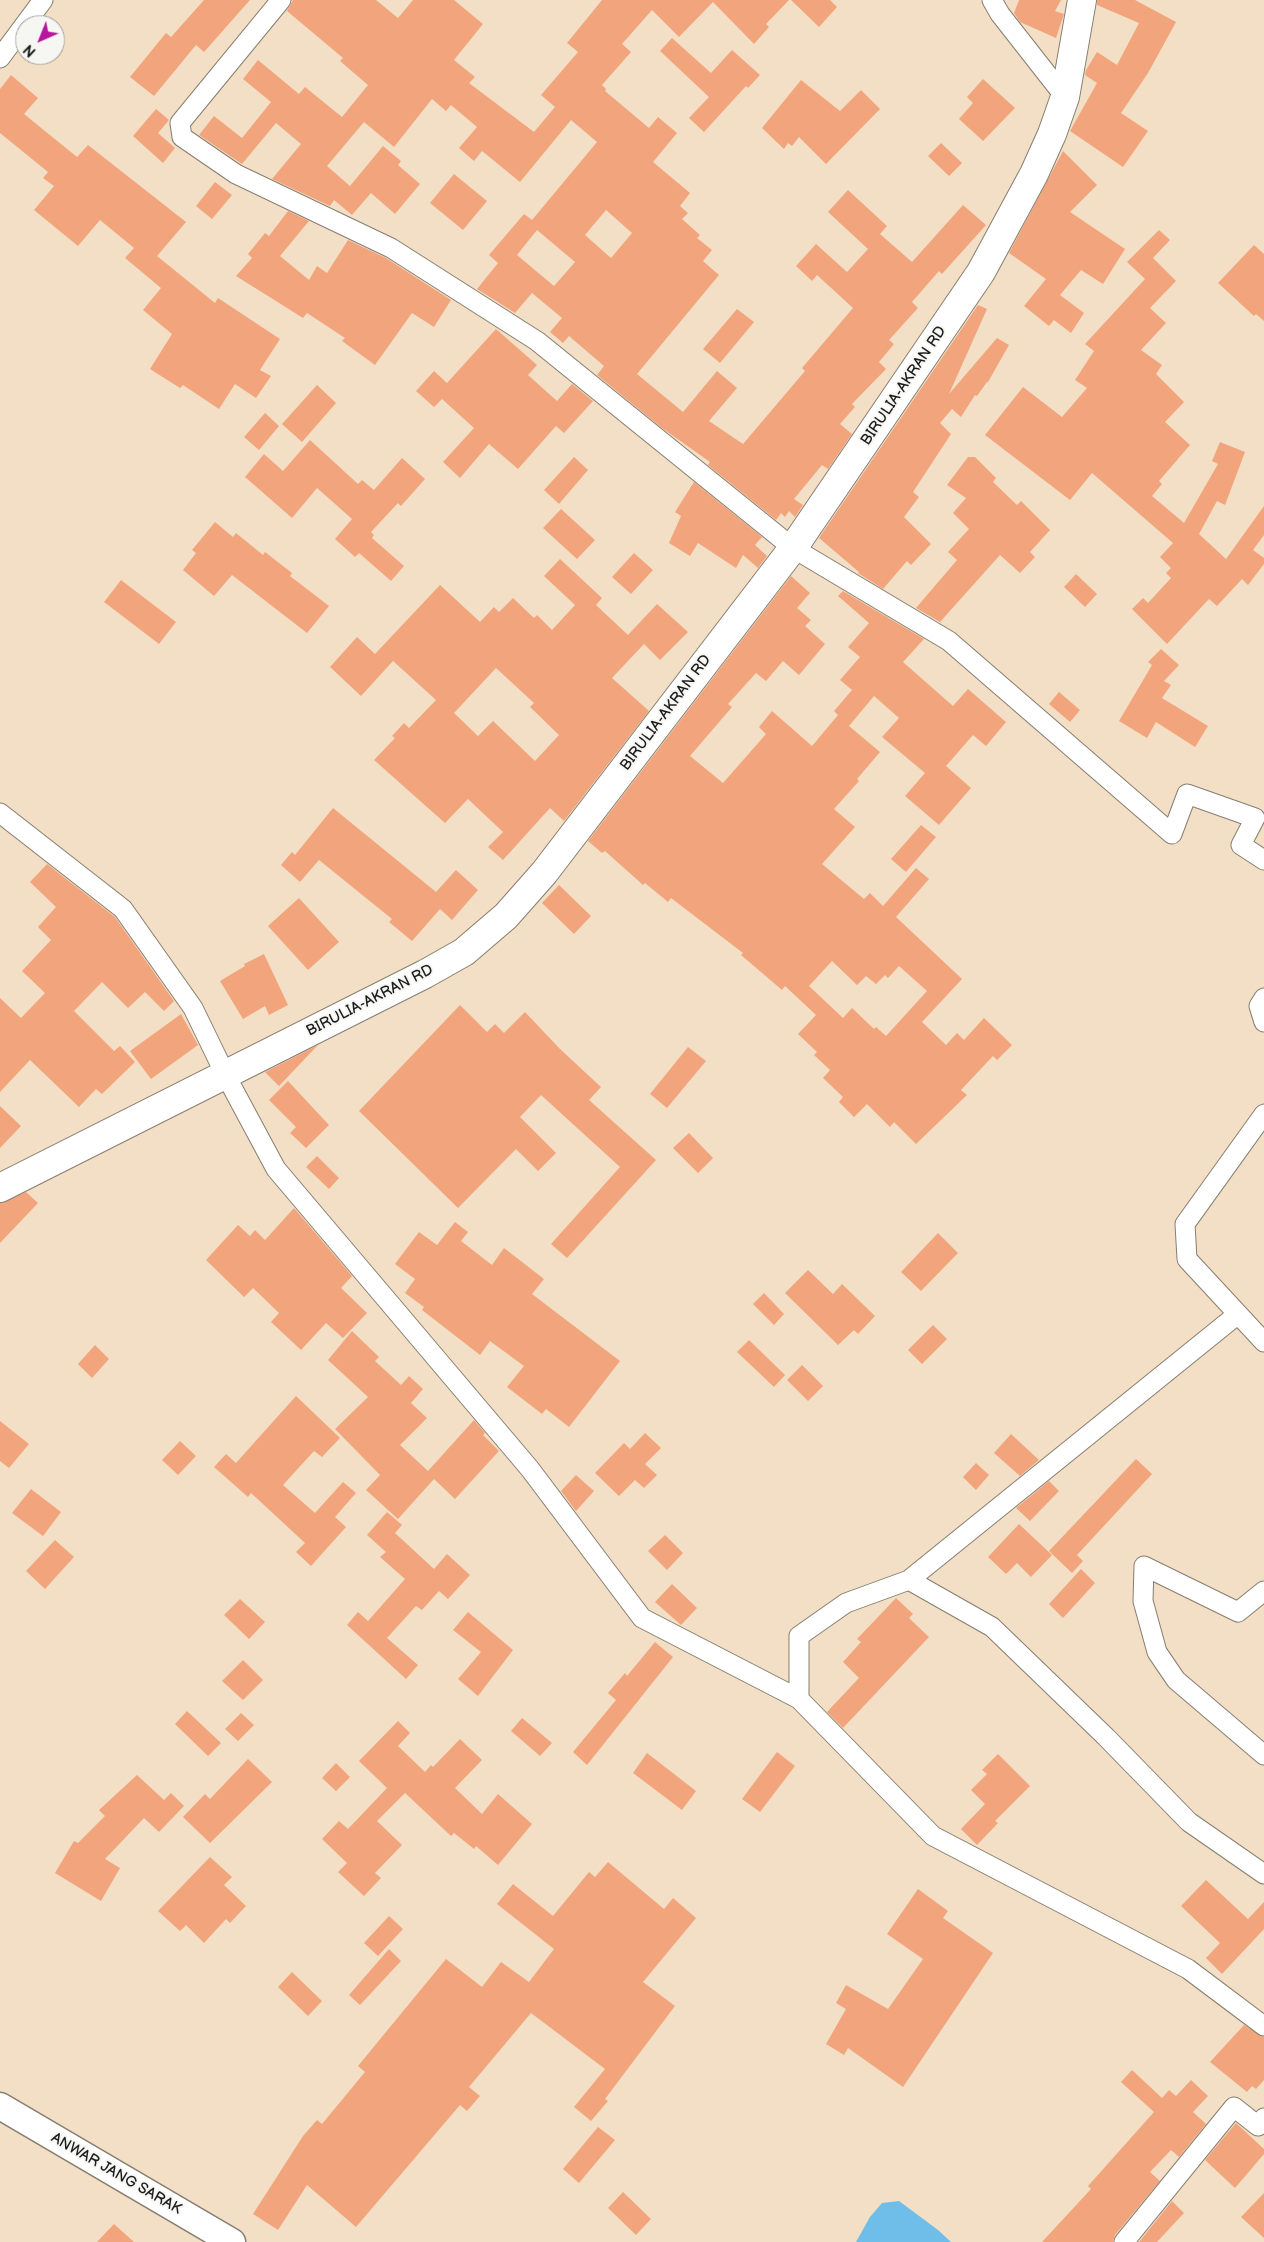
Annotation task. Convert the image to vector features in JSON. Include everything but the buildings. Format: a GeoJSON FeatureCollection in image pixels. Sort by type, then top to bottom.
{"type":"FeatureCollection","features":[{"type":"Feature","properties":{"kind":"highway","name":"BIRULIA-AKRAN RD"},"geometry":{"type":"LineString","coordinates":[[0,1188],[425,974],[464,952],[506,916],[544,872],[793,548],[980,272],[1034,174],[1052,134],[1065,97],[1082,0]]}},
{"type":"Feature","properties":{"kind":"main road","name":"ANWAR JANG SARAK"},"geometry":{"type":"LineString","coordinates":[[0,2106],[232,2242]]}},
{"type":"Feature","properties":{"kind":"street"},"geometry":{"type":"LineString","coordinates":[[0,58],[43,0]]}},
{"type":"Feature","properties":{"kind":"street"},"geometry":{"type":"LineString","coordinates":[[281,0],[180,124],[182,137],[236,174],[391,248],[537,341],[793,548],[949,641],[1172,834],[1187,794],[1255,818],[1241,845],[1264,860]]}},
{"type":"Feature","properties":{"kind":"street"},"geometry":{"type":"LineString","coordinates":[[992,0],[1000,14],[1065,97]]}},
{"type":"Feature","properties":{"kind":"street"},"geometry":{"type":"LineString","coordinates":[[0,813],[123,909],[192,1008],[276,1169],[530,1469],[642,1618],[799,1699],[934,1836],[1188,1969],[1264,2026]]}},
{"type":"Feature","properties":{"kind":"street"},"geometry":{"type":"LineString","coordinates":[[1264,998],[1258,1006],[1264,1022]]}},
{"type":"Feature","properties":{"kind":"street"},"geometry":{"type":"LineString","coordinates":[[1264,1114],[1185,1224],[1187,1259],[1264,1342]]}},
{"type":"Feature","properties":{"kind":"street"},"geometry":{"type":"LineString","coordinates":[[799,1699],[799,1636],[846,1603],[909,1580],[1238,1314]]}},
{"type":"Feature","properties":{"kind":"street"},"geometry":{"type":"LineString","coordinates":[[1264,1591],[1238,1612],[1144,1566],[1143,1601],[1156,1652],[1176,1680],[1264,1755]]}},
{"type":"Feature","properties":{"kind":"street"},"geometry":{"type":"LineString","coordinates":[[909,1580],[992,1626],[1106,1737],[1189,1822],[1264,1874]]}},
{"type":"Feature","properties":{"kind":"street"},"geometry":{"type":"LineString","coordinates":[[1124,2242],[1234,2107],[1258,2126],[1264,2118]]}},
{"type":"Feature","properties":{"kind":"water"},"geometry":{"type":"Polygon","coordinates":[[[899,2201],[951,2242],[856,2242],[870,2217],[882,2203],[899,2201]]]}}]}
